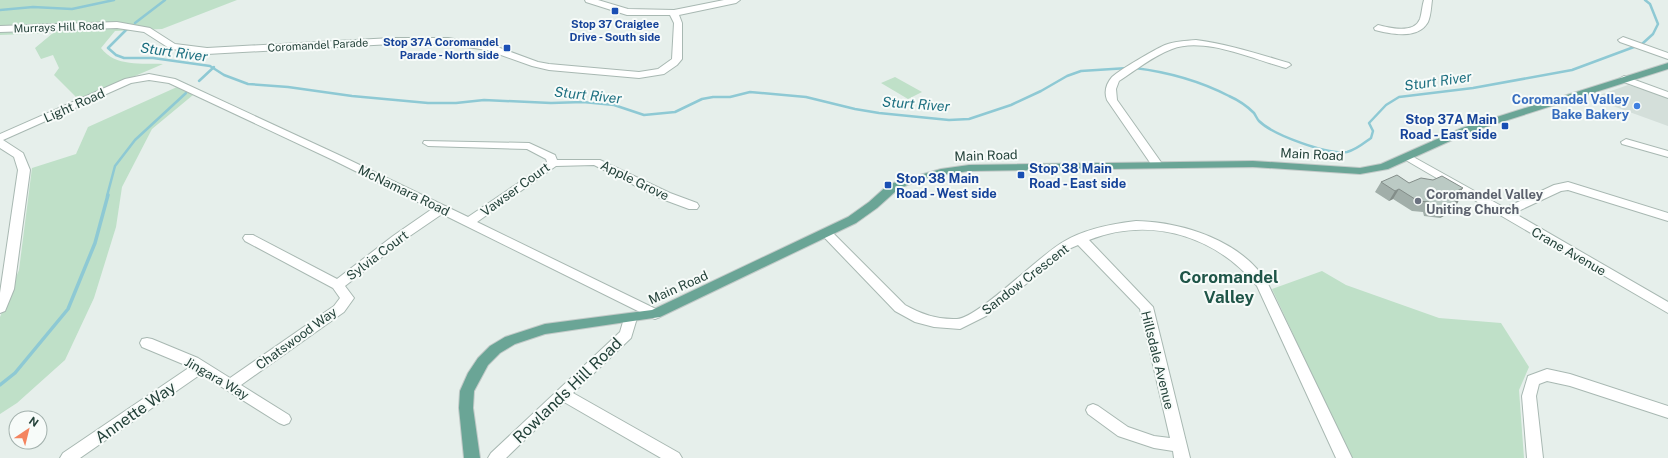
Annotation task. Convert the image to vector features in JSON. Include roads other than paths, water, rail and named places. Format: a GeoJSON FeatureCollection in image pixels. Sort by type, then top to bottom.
{"type":"FeatureCollection","features":[{"type":"Feature","properties":{"kind":"main road","name":"Main Road"},"geometry":{"type":"LineString","coordinates":[[472,458],[472,446],[466,410],[467,390],[477,368],[489,355],[504,344],[545,328],[655,314],[826,233],[863,213],[892,188],[910,180],[950,170],[969,168],[1252,164],[1360,171],[1384,167],[1466,130],[1668,66]]}},
{"type":"Feature","properties":{"kind":"street"},"geometry":{"type":"LineString","coordinates":[[589,0],[627,12],[674,13],[736,0]]}},
{"type":"Feature","properties":{"kind":"street"},"geometry":{"type":"LineString","coordinates":[[1378,28],[1400,32],[1419,26],[1423,22],[1428,0]]}},
{"type":"Feature","properties":{"kind":"street","name":"Coromandel Parade"},"geometry":{"type":"LineString","coordinates":[[135,27],[147,30],[172,46],[190,50],[238,50],[392,41],[448,41],[490,47],[535,64],[549,67],[585,72],[639,75],[661,72],[667,69],[677,59],[678,23],[674,13]]}},
{"type":"Feature","properties":{"kind":"street","name":"Murrays Hill Road"},"geometry":{"type":"LineString","coordinates":[[0,29],[119,25],[135,27]]}},
{"type":"Feature","properties":{"kind":"street"},"geometry":{"type":"LineString","coordinates":[[1623,40],[1668,56]]}},
{"type":"Feature","properties":{"kind":"street"},"geometry":{"type":"LineString","coordinates":[[1157,165],[1112,100],[1110,95],[1114,81],[1169,47],[1187,43],[1214,45],[1286,65]]}},
{"type":"Feature","properties":{"kind":"street","name":"Light Road"},"geometry":{"type":"LineString","coordinates":[[0,138],[128,81],[149,77]]}},
{"type":"Feature","properties":{"kind":"street","name":"McNamara Road"},"geometry":{"type":"LineString","coordinates":[[149,77],[172,81],[469,222],[655,314]]}},
{"type":"Feature","properties":{"kind":"street"},"geometry":{"type":"LineString","coordinates":[[1624,79],[1668,94]]}},
{"type":"Feature","properties":{"kind":"street"},"geometry":{"type":"LineString","coordinates":[[1626,142],[1668,154]]}},
{"type":"Feature","properties":{"kind":"street"},"geometry":{"type":"LineString","coordinates":[[0,143],[19,155],[24,170],[8,290],[0,308]]}},
{"type":"Feature","properties":{"kind":"street","name":"Vawser Court"},"geometry":{"type":"LineString","coordinates":[[428,143],[530,146],[551,157],[553,163],[469,222]]}},
{"type":"Feature","properties":{"kind":"street","name":"Crane Avenue"},"geometry":{"type":"LineString","coordinates":[[1408,157],[1668,308]]}},
{"type":"Feature","properties":{"kind":"street","name":"Apple Grove"},"geometry":{"type":"LineString","coordinates":[[553,163],[596,162],[666,196],[693,206]]}},
{"type":"Feature","properties":{"kind":"street"},"geometry":{"type":"LineString","coordinates":[[1505,213],[1558,188],[1568,186],[1668,217]]}},
{"type":"Feature","properties":{"kind":"street","name":"Sylvia Court"},"geometry":{"type":"LineString","coordinates":[[249,238],[338,285],[397,239],[441,209]]}},
{"type":"Feature","properties":{"kind":"street","name":"Sandow Crescent"},"geometry":{"type":"LineString","coordinates":[[826,233],[900,308],[915,317],[934,322],[960,324],[981,313],[1067,246],[1080,239],[1118,227],[1139,224],[1172,228],[1203,238],[1226,251],[1246,266],[1262,284],[1344,458]]}},
{"type":"Feature","properties":{"kind":"street","name":"Hillsdale Avenue"},"geometry":{"type":"LineString","coordinates":[[1080,239],[1146,307],[1181,452]]}},
{"type":"Feature","properties":{"kind":"street","name":"Chatswood Way"},"geometry":{"type":"LineString","coordinates":[[231,385],[339,309],[347,298],[338,285]]}},
{"type":"Feature","properties":{"kind":"street","name":"Rowlands Hill Road"},"geometry":{"type":"LineString","coordinates":[[496,458],[626,334],[630,318]]}},
{"type":"Feature","properties":{"kind":"street","name":"Jingara Way"},"geometry":{"type":"LineString","coordinates":[[147,343],[201,366],[284,419]]}},
{"type":"Feature","properties":{"kind":"street","name":"Annette Way"},"geometry":{"type":"LineString","coordinates":[[68,458],[201,366]]}},
{"type":"Feature","properties":{"kind":"street"},"geometry":{"type":"LineString","coordinates":[[1535,458],[1529,396],[1533,380],[1547,375],[1570,380],[1668,412]]}},
{"type":"Feature","properties":{"kind":"street"},"geometry":{"type":"LineString","coordinates":[[563,394],[674,458]]}},
{"type":"Feature","properties":{"kind":"street"},"geometry":{"type":"LineString","coordinates":[[1093,410],[1123,432],[1181,452]]}},
{"type":"Feature","properties":{"kind":"waterway","name":"Sturt River"},"geometry":{"type":"LineString","coordinates":[[0,10],[33,7],[72,9],[114,0]]}},
{"type":"Feature","properties":{"kind":"waterway","name":"Sturt River"},"geometry":{"type":"LineString","coordinates":[[135,23],[165,0]]}},
{"type":"Feature","properties":{"kind":"waterway","name":"Sturt River"},"geometry":{"type":"LineString","coordinates":[[1135,68],[1159,72],[1207,86],[1242,103],[1254,113],[1259,121],[1288,138],[1314,147],[1338,152],[1347,152],[1357,148],[1371,138],[1373,131],[1369,123],[1386,105],[1399,97],[1473,88],[1572,70],[1642,44],[1653,34],[1658,24],[1650,4],[1645,0]]}},
{"type":"Feature","properties":{"kind":"waterway","name":"Sturt River"},"geometry":{"type":"LineString","coordinates":[[127,29],[108,48],[116,55],[124,58],[153,58],[210,66],[213,68]]}},
{"type":"Feature","properties":{"kind":"waterway"},"geometry":{"type":"LineString","coordinates":[[199,81],[213,68]]}},
{"type":"Feature","properties":{"kind":"waterway","name":"Sturt River"},"geometry":{"type":"LineString","coordinates":[[213,68],[224,75],[248,84],[288,87],[352,96],[428,103],[456,103],[484,100],[551,103],[583,102],[614,105],[644,115],[675,112],[702,99],[713,97],[730,97],[750,92],[806,97],[855,109],[879,113],[949,120],[969,119],[1011,105],[1041,91],[1067,76],[1081,71],[1128,68]]}},
{"type":"Feature","properties":{"kind":"waterway"},"geometry":{"type":"LineString","coordinates":[[107,196],[115,166],[135,140],[186,93]]}},
{"type":"Feature","properties":{"kind":"waterway"},"geometry":{"type":"LineString","coordinates":[[0,385],[15,373],[68,309],[95,243],[108,195]]}},
{"type":"Feature","properties":{"kind":"place","name":"Stop 37 Craiglee Drive - South side"},"geometry":{"type":"Point","coordinates":[615,11]}},
{"type":"Feature","properties":{"kind":"place","name":"Stop 37A Coromandel Parade - North side"},"geometry":{"type":"Point","coordinates":[507,48]}},
{"type":"Feature","properties":{"kind":"place","name":"Coromandel Valley Bake Bakery"},"geometry":{"type":"Point","coordinates":[1637,106]}},
{"type":"Feature","properties":{"kind":"place","name":"Stop 37A Main Road - East side"},"geometry":{"type":"Point","coordinates":[1505,126]}},
{"type":"Feature","properties":{"kind":"place","name":"Stop 38 Main Road - East side"},"geometry":{"type":"Point","coordinates":[1021,175]}},
{"type":"Feature","properties":{"kind":"place","name":"Stop 38 Main Road - West side"},"geometry":{"type":"Point","coordinates":[888,185]}},
{"type":"Feature","properties":{"kind":"place","name":"Coromandel Valley Uniting Church"},"geometry":{"type":"Point","coordinates":[1418,201]}},
{"type":"Feature","properties":{"kind":"district","name":"Coromandel Valley"},"geometry":{"type":"Point","coordinates":[1229,287]}}]}
